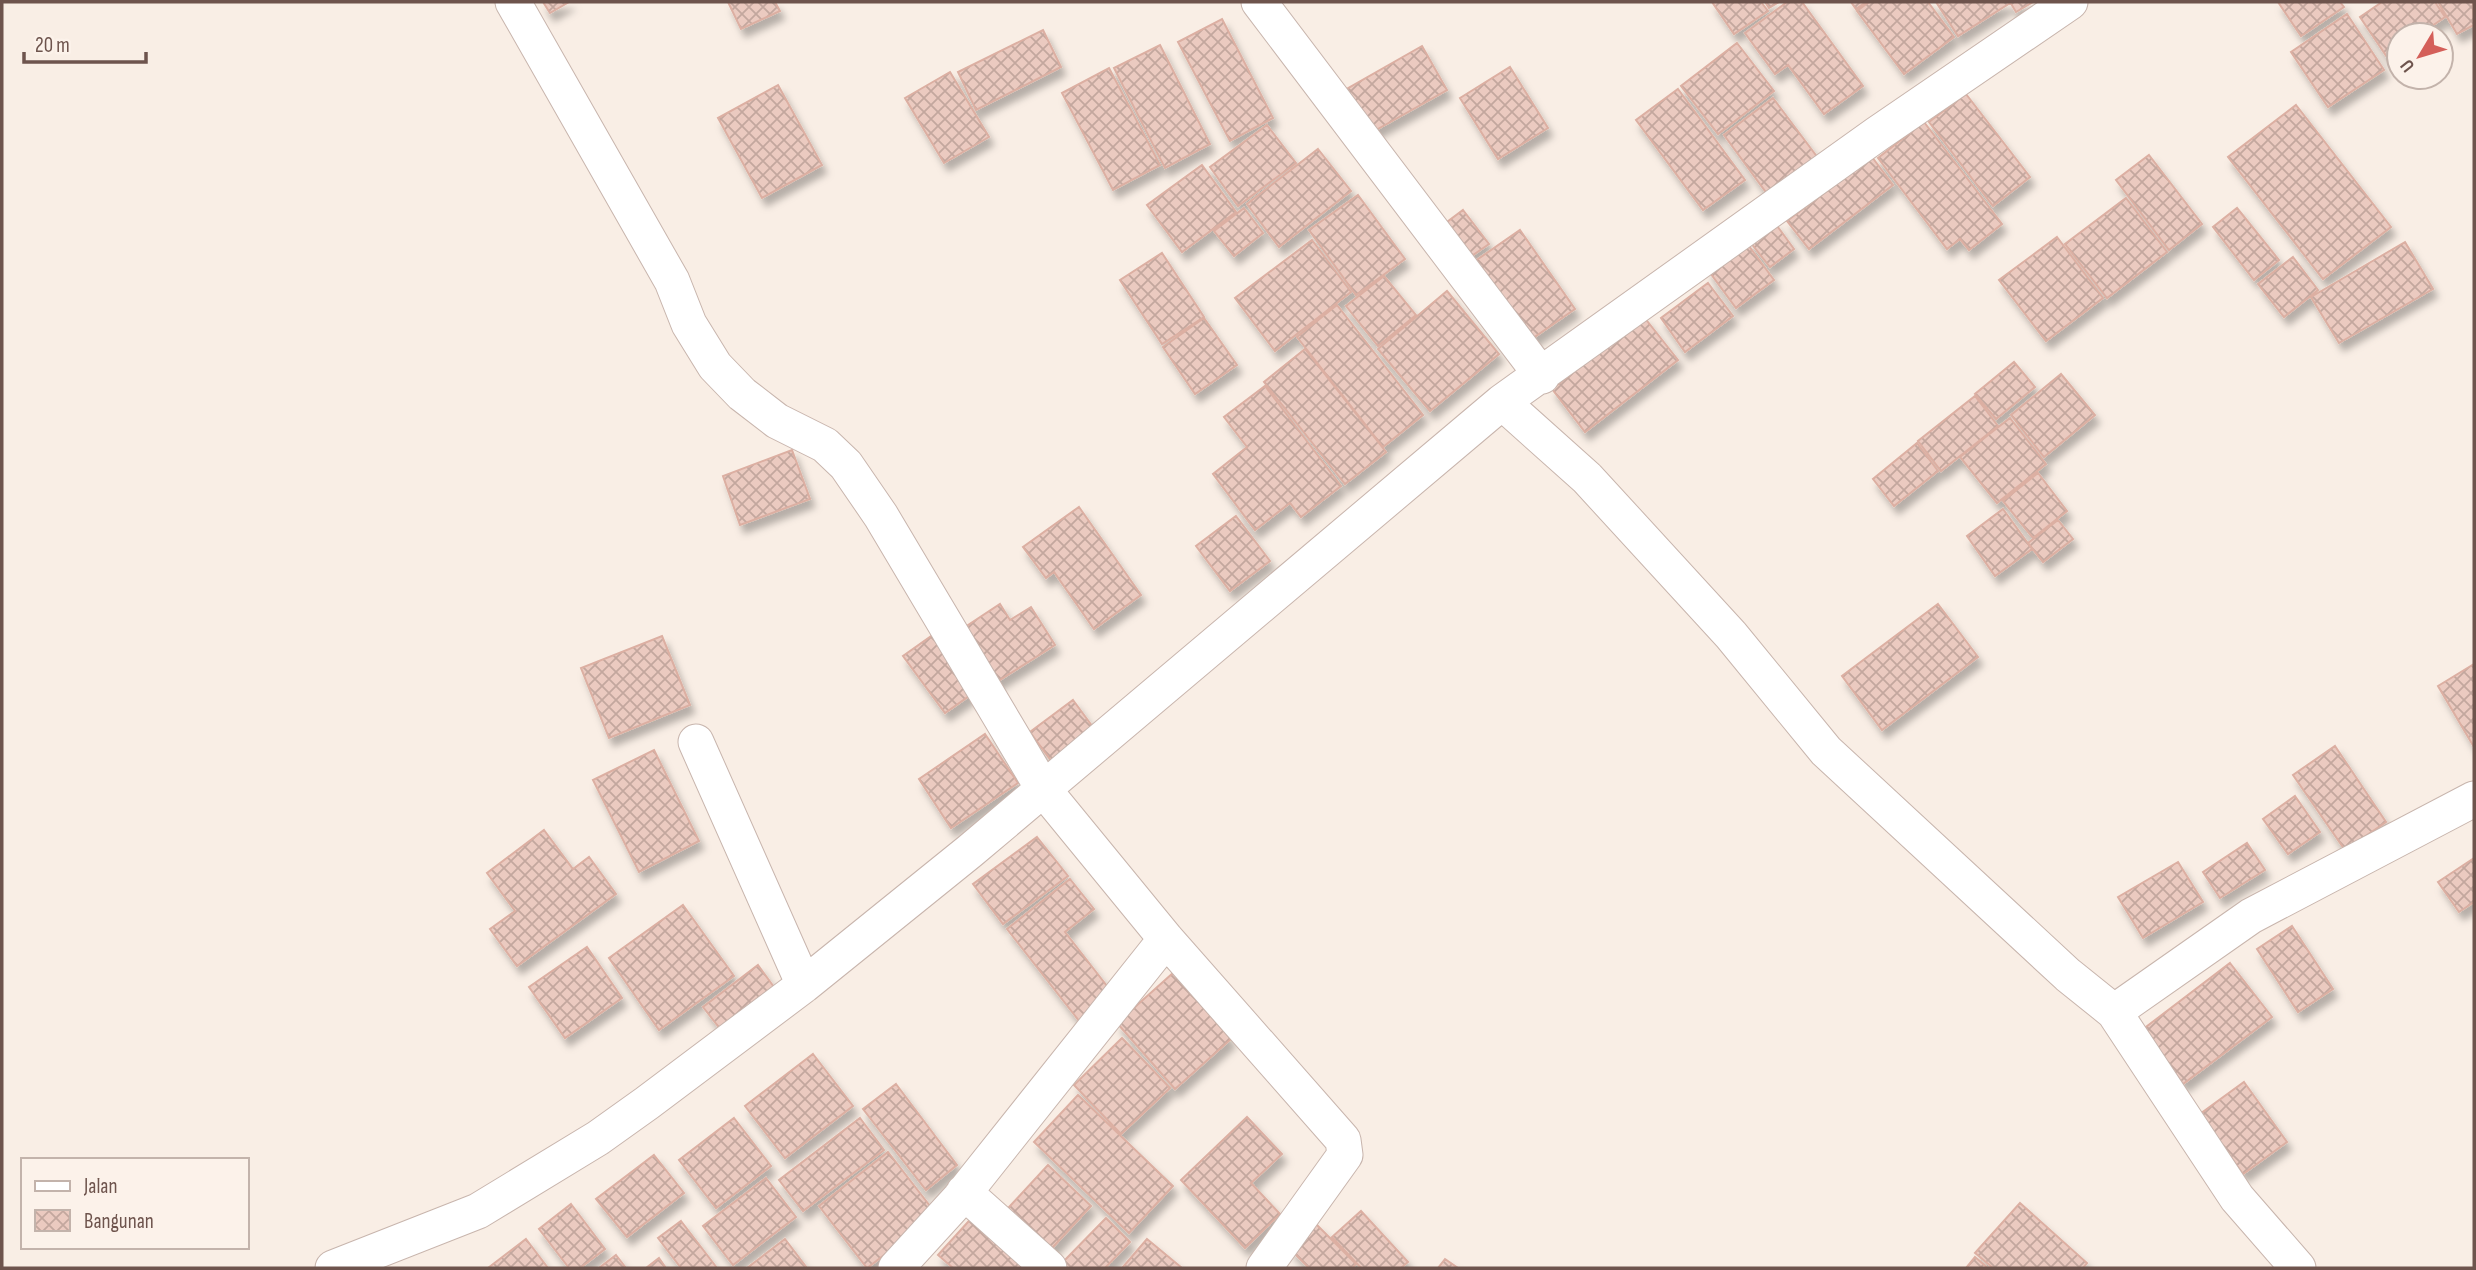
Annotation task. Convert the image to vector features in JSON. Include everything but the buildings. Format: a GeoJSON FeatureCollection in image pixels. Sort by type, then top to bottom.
{"type":"FeatureCollection","features":[{"type":"Feature","properties":{"kind":"street"},"geometry":{"type":"LineString","coordinates":[[513,2],[672,281],[689,324],[715,366],[742,394],[777,421],[825,445],[846,465],[881,516],[1044,790],[1166,939],[1346,1147],[1345,1155],[1264,1268]]}},
{"type":"Feature","properties":{"kind":"street"},"geometry":{"type":"LineString","coordinates":[[1259,2],[1542,376]]}},
{"type":"Feature","properties":{"kind":"street"},"geometry":{"type":"LineString","coordinates":[[333,1268],[478,1211],[598,1138],[804,985],[1044,790],[1502,402],[1542,376],[1877,134],[2070,2]]}},
{"type":"Feature","properties":{"kind":"street"},"geometry":{"type":"LineString","coordinates":[[1502,402],[1587,478],[1731,635],[1826,751],[2068,975],[2114,1012],[2237,1198],[2298,1268]]}},
{"type":"Feature","properties":{"kind":"street"},"geometry":{"type":"LineString","coordinates":[[696,742],[804,985]]}},
{"type":"Feature","properties":{"kind":"street"},"geometry":{"type":"LineString","coordinates":[[2114,1012],[2251,916],[2474,799]]}},
{"type":"Feature","properties":{"kind":"street"},"geometry":{"type":"LineString","coordinates":[[896,1268],[964,1192],[1166,939]]}},
{"type":"Feature","properties":{"kind":"street"},"geometry":{"type":"LineString","coordinates":[[964,1192],[1049,1268]]}}]}
